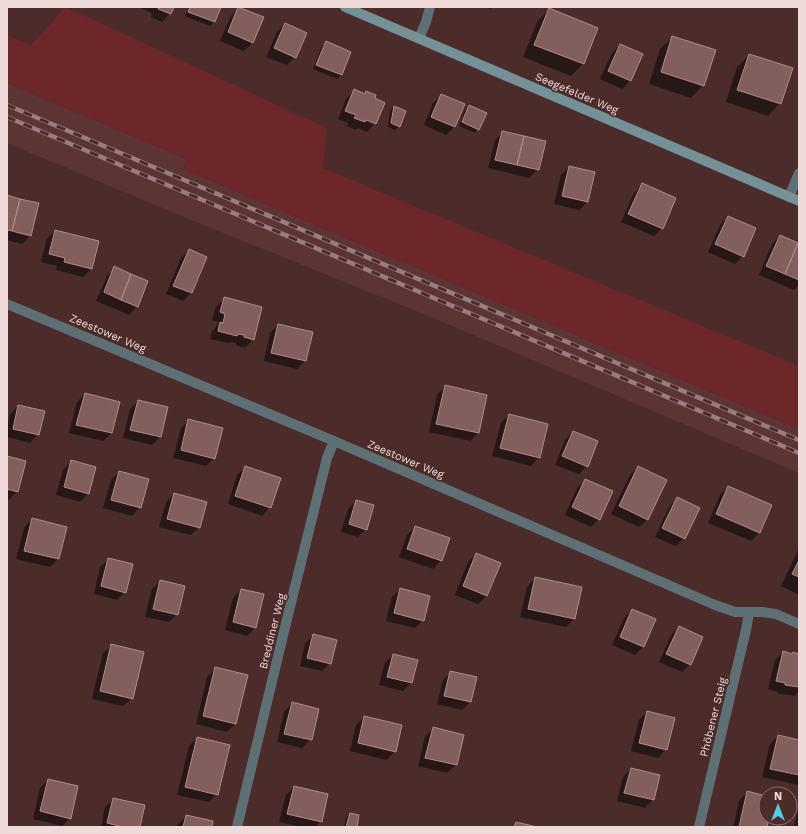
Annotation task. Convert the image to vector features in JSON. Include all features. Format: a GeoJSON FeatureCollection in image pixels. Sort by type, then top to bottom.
{"type":"FeatureCollection","features":[{"type":"Feature","properties":{"kind":"street","name":"Seegefelder Weg"},"geometry":{"type":"LineString","coordinates":[[345,7],[799,201]]}},
{"type":"Feature","properties":{"kind":"street"},"geometry":{"type":"LineString","coordinates":[[419,38],[426,22],[430,7]]}},
{"type":"Feature","properties":{"kind":"street"},"geometry":{"type":"LineString","coordinates":[[789,197],[799,173]]}},
{"type":"Feature","properties":{"kind":"street","name":"Zeestower Weg"},"geometry":{"type":"LineString","coordinates":[[7,304],[334,441],[715,605],[735,612],[762,612],[776,614],[799,624]]}},
{"type":"Feature","properties":{"kind":"street","name":"Breddiner Weg"},"geometry":{"type":"LineString","coordinates":[[237,827],[294,588],[327,458],[334,441]]}},
{"type":"Feature","properties":{"kind":"street","name":"Phöbener Steig"},"geometry":{"type":"LineString","coordinates":[[699,827],[749,613]]}},
{"type":"Feature","properties":{"kind":"shaded area"},"geometry":{"type":"Polygon","coordinates":[[[66,7],[327,128],[323,168],[799,366],[799,429],[183,169],[187,159],[7,83],[7,35],[31,45],[66,7]]]}},
{"type":"Feature","properties":{"kind":"shaded area"},"geometry":{"type":"Polygon","coordinates":[[[7,83],[187,159],[183,169],[799,429],[799,473],[443,322],[7,143],[7,83]]]}},
{"type":"Feature","properties":{"kind":"building"},"geometry":{"type":"Polygon","coordinates":[[[159,7],[174,7],[171,14],[158,9],[159,7]]]}},
{"type":"Feature","properties":{"kind":"building"},"geometry":{"type":"Polygon","coordinates":[[[190,7],[221,7],[215,22],[188,12],[190,7]]]}},
{"type":"Feature","properties":{"kind":"building"},"geometry":{"type":"Polygon","coordinates":[[[238,7],[264,17],[253,43],[228,32],[238,7]]]}},
{"type":"Feature","properties":{"kind":"building"},"geometry":{"type":"Polygon","coordinates":[[[549,8],[598,28],[584,64],[534,45],[549,8]]]}},
{"type":"Feature","properties":{"kind":"building"},"geometry":{"type":"Polygon","coordinates":[[[285,23],[307,33],[296,58],[274,48],[285,23]]]}},
{"type":"Feature","properties":{"kind":"building"},"geometry":{"type":"Polygon","coordinates":[[[672,36],[716,50],[704,86],[661,72],[672,36]]]}},
{"type":"Feature","properties":{"kind":"building"},"geometry":{"type":"Polygon","coordinates":[[[326,41],[351,52],[342,75],[316,65],[326,41]]]}},
{"type":"Feature","properties":{"kind":"building"},"geometry":{"type":"Polygon","coordinates":[[[620,44],[643,54],[631,81],[608,71],[620,44]]]}},
{"type":"Feature","properties":{"kind":"building"},"geometry":{"type":"Polygon","coordinates":[[[749,54],[793,68],[781,104],[737,90],[749,54]]]}},
{"type":"Feature","properties":{"kind":"building"},"geometry":{"type":"Polygon","coordinates":[[[354,89],[365,94],[366,91],[376,95],[375,98],[385,103],[376,124],[366,120],[365,122],[354,118],[356,115],[345,111],[354,89]]]}},
{"type":"Feature","properties":{"kind":"building"},"geometry":{"type":"Polygon","coordinates":[[[441,94],[465,104],[455,127],[431,117],[441,94]]]}},
{"type":"Feature","properties":{"kind":"building"},"geometry":{"type":"Polygon","coordinates":[[[469,105],[487,113],[479,130],[462,122],[469,105]]]}},
{"type":"Feature","properties":{"kind":"building"},"geometry":{"type":"Polygon","coordinates":[[[394,106],[406,111],[400,127],[391,123],[394,106]]]}},
{"type":"Feature","properties":{"kind":"building"},"geometry":{"type":"Polygon","coordinates":[[[502,131],[524,136],[517,165],[495,160],[502,131]]]}},
{"type":"Feature","properties":{"kind":"building"},"geometry":{"type":"Polygon","coordinates":[[[524,136],[546,141],[539,170],[517,165],[524,136]]]}},
{"type":"Feature","properties":{"kind":"building"},"geometry":{"type":"Polygon","coordinates":[[[569,166],[595,172],[588,202],[562,196],[569,166]]]}},
{"type":"Feature","properties":{"kind":"building"},"geometry":{"type":"Polygon","coordinates":[[[642,183],[676,198],[663,229],[628,214],[642,183]]]}},
{"type":"Feature","properties":{"kind":"building"},"geometry":{"type":"Polygon","coordinates":[[[7,195],[20,199],[12,231],[7,230],[7,195]]]}},
{"type":"Feature","properties":{"kind":"building"},"geometry":{"type":"Polygon","coordinates":[[[20,199],[39,203],[31,236],[12,231],[20,199]]]}},
{"type":"Feature","properties":{"kind":"building"},"geometry":{"type":"Polygon","coordinates":[[[728,216],[756,228],[744,257],[715,244],[728,216]]]}},
{"type":"Feature","properties":{"kind":"building"},"geometry":{"type":"Polygon","coordinates":[[[55,230],[99,241],[92,269],[64,262],[65,258],[49,254],[55,230]]]}},
{"type":"Feature","properties":{"kind":"building"},"geometry":{"type":"Polygon","coordinates":[[[780,235],[798,243],[785,274],[766,266],[780,235]]]}},
{"type":"Feature","properties":{"kind":"building"},"geometry":{"type":"Polygon","coordinates":[[[799,243],[799,280],[785,274],[799,243]]]}},
{"type":"Feature","properties":{"kind":"building"},"geometry":{"type":"Polygon","coordinates":[[[189,249],[207,257],[192,293],[173,286],[189,249]]]}},
{"type":"Feature","properties":{"kind":"building"},"geometry":{"type":"Polygon","coordinates":[[[114,266],[131,274],[121,300],[104,292],[114,266]]]}},
{"type":"Feature","properties":{"kind":"building"},"geometry":{"type":"Polygon","coordinates":[[[131,274],[148,281],[138,307],[121,300],[131,274]]]}},
{"type":"Feature","properties":{"kind":"building"},"geometry":{"type":"Polygon","coordinates":[[[224,297],[262,307],[254,340],[244,337],[244,335],[238,334],[237,336],[218,331],[220,322],[223,323],[225,314],[220,312],[224,297]]]}},
{"type":"Feature","properties":{"kind":"building"},"geometry":{"type":"Polygon","coordinates":[[[278,324],[313,332],[306,361],[271,353],[278,324]]]}},
{"type":"Feature","properties":{"kind":"building"},"geometry":{"type":"Polygon","coordinates":[[[445,385],[487,395],[479,433],[436,424],[445,385]]]}},
{"type":"Feature","properties":{"kind":"building"},"geometry":{"type":"Polygon","coordinates":[[[85,393],[120,402],[112,433],[76,425],[85,393]]]}},
{"type":"Feature","properties":{"kind":"building"},"geometry":{"type":"Polygon","coordinates":[[[138,400],[168,407],[161,437],[130,430],[138,400]]]}},
{"type":"Feature","properties":{"kind":"building"},"geometry":{"type":"Polygon","coordinates":[[[18,405],[45,411],[39,435],[13,429],[18,405]]]}},
{"type":"Feature","properties":{"kind":"building"},"geometry":{"type":"Polygon","coordinates":[[[509,414],[548,424],[540,458],[500,448],[509,414]]]}},
{"type":"Feature","properties":{"kind":"building"},"geometry":{"type":"Polygon","coordinates":[[[188,419],[223,428],[215,459],[181,450],[188,419]]]}},
{"type":"Feature","properties":{"kind":"building"},"geometry":{"type":"Polygon","coordinates":[[[573,431],[598,441],[588,467],[562,456],[573,431]]]}},
{"type":"Feature","properties":{"kind":"building"},"geometry":{"type":"Polygon","coordinates":[[[7,456],[26,461],[18,492],[7,489],[7,456]]]}},
{"type":"Feature","properties":{"kind":"building"},"geometry":{"type":"Polygon","coordinates":[[[71,460],[96,467],[89,494],[64,487],[71,460]]]}},
{"type":"Feature","properties":{"kind":"building"},"geometry":{"type":"Polygon","coordinates":[[[245,466],[281,478],[271,508],[235,496],[245,466]]]}},
{"type":"Feature","properties":{"kind":"building"},"geometry":{"type":"Polygon","coordinates":[[[638,466],[667,480],[648,520],[619,506],[638,466]]]}},
{"type":"Feature","properties":{"kind":"building"},"geometry":{"type":"Polygon","coordinates":[[[119,471],[149,479],[141,508],[111,500],[119,471]]]}},
{"type":"Feature","properties":{"kind":"building"},"geometry":{"type":"Polygon","coordinates":[[[585,479],[613,491],[600,520],[572,507],[585,479]]]}},
{"type":"Feature","properties":{"kind":"building"},"geometry":{"type":"Polygon","coordinates":[[[728,486],[772,505],[760,533],[716,514],[728,486]]]}},
{"type":"Feature","properties":{"kind":"building"},"geometry":{"type":"Polygon","coordinates":[[[174,493],[207,502],[200,528],[167,519],[174,493]]]}},
{"type":"Feature","properties":{"kind":"building"},"geometry":{"type":"Polygon","coordinates":[[[677,497],[700,508],[685,539],[662,528],[677,497]]]}},
{"type":"Feature","properties":{"kind":"building"},"geometry":{"type":"Polygon","coordinates":[[[356,500],[374,505],[367,530],[349,524],[356,500]]]}},
{"type":"Feature","properties":{"kind":"building"},"geometry":{"type":"Polygon","coordinates":[[[32,518],[67,527],[59,559],[24,551],[32,518]]]}},
{"type":"Feature","properties":{"kind":"building"},"geometry":{"type":"Polygon","coordinates":[[[415,526],[450,538],[442,561],[407,549],[415,526]]]}},
{"type":"Feature","properties":{"kind":"building"},"geometry":{"type":"Polygon","coordinates":[[[476,553],[501,563],[487,596],[463,586],[476,553]]]}},
{"type":"Feature","properties":{"kind":"building"},"geometry":{"type":"Polygon","coordinates":[[[108,558],[133,564],[126,593],[101,586],[108,558]]]}},
{"type":"Feature","properties":{"kind":"building"},"geometry":{"type":"Polygon","coordinates":[[[799,560],[799,577],[792,574],[799,560]]]}},
{"type":"Feature","properties":{"kind":"building"},"geometry":{"type":"Polygon","coordinates":[[[535,577],[582,587],[575,619],[528,609],[535,577]]]}},
{"type":"Feature","properties":{"kind":"building"},"geometry":{"type":"Polygon","coordinates":[[[160,580],[185,586],[178,615],[153,609],[160,580]]]}},
{"type":"Feature","properties":{"kind":"building"},"geometry":{"type":"Polygon","coordinates":[[[400,588],[430,596],[424,621],[394,613],[400,588]]]}},
{"type":"Feature","properties":{"kind":"building"},"geometry":{"type":"Polygon","coordinates":[[[241,589],[264,594],[256,628],[233,622],[241,589]]]}},
{"type":"Feature","properties":{"kind":"building"},"geometry":{"type":"Polygon","coordinates":[[[632,609],[656,619],[644,647],[620,637],[632,609]]]}},
{"type":"Feature","properties":{"kind":"building"},"geometry":{"type":"Polygon","coordinates":[[[679,626],[703,637],[691,665],[666,654],[679,626]]]}},
{"type":"Feature","properties":{"kind":"building"},"geometry":{"type":"Polygon","coordinates":[[[313,634],[337,640],[331,664],[307,658],[313,634]]]}},
{"type":"Feature","properties":{"kind":"building"},"geometry":{"type":"Polygon","coordinates":[[[111,644],[144,652],[133,699],[100,691],[111,644]]]}},
{"type":"Feature","properties":{"kind":"building"},"geometry":{"type":"Polygon","coordinates":[[[783,651],[792,654],[793,652],[799,654],[799,687],[785,685],[785,683],[776,681],[783,651]]]}},
{"type":"Feature","properties":{"kind":"building"},"geometry":{"type":"Polygon","coordinates":[[[393,654],[418,660],[412,683],[387,677],[393,654]]]}},
{"type":"Feature","properties":{"kind":"building"},"geometry":{"type":"Polygon","coordinates":[[[215,667],[248,675],[236,724],[203,716],[215,667]]]}},
{"type":"Feature","properties":{"kind":"building"},"geometry":{"type":"Polygon","coordinates":[[[450,671],[477,677],[471,702],[444,696],[450,671]]]}},
{"type":"Feature","properties":{"kind":"building"},"geometry":{"type":"Polygon","coordinates":[[[292,702],[319,709],[312,740],[284,734],[292,702]]]}},
{"type":"Feature","properties":{"kind":"building"},"geometry":{"type":"Polygon","coordinates":[[[647,711],[675,718],[667,750],[639,743],[647,711]]]}},
{"type":"Feature","properties":{"kind":"building"},"geometry":{"type":"Polygon","coordinates":[[[364,716],[402,725],[396,752],[358,743],[364,716]]]}},
{"type":"Feature","properties":{"kind":"building"},"geometry":{"type":"Polygon","coordinates":[[[433,727],[464,735],[457,765],[425,758],[433,727]]]}},
{"type":"Feature","properties":{"kind":"building"},"geometry":{"type":"Polygon","coordinates":[[[778,735],[799,740],[799,775],[770,769],[778,735]]]}},
{"type":"Feature","properties":{"kind":"building"},"geometry":{"type":"Polygon","coordinates":[[[197,737],[230,745],[218,795],[185,787],[197,737]]]}},
{"type":"Feature","properties":{"kind":"building"},"geometry":{"type":"Polygon","coordinates":[[[631,768],[660,775],[654,800],[624,793],[631,768]]]}},
{"type":"Feature","properties":{"kind":"building"},"geometry":{"type":"Polygon","coordinates":[[[48,779],[78,786],[71,819],[40,811],[48,779]]]}},
{"type":"Feature","properties":{"kind":"building"},"geometry":{"type":"Polygon","coordinates":[[[294,786],[328,794],[322,822],[287,814],[294,786]]]}},
{"type":"Feature","properties":{"kind":"building"},"geometry":{"type":"Polygon","coordinates":[[[747,791],[758,794],[758,826],[767,827],[739,827],[747,791]]]}},
{"type":"Feature","properties":{"kind":"building"},"geometry":{"type":"Polygon","coordinates":[[[113,798],[145,805],[140,827],[123,827],[107,823],[113,798]]]}},
{"type":"Feature","properties":{"kind":"building"},"geometry":{"type":"Polygon","coordinates":[[[350,813],[359,815],[357,827],[346,827],[350,813]]]}},
{"type":"Feature","properties":{"kind":"building"},"geometry":{"type":"Polygon","coordinates":[[[186,815],[213,821],[212,827],[183,827],[186,815]]]}},
{"type":"Feature","properties":{"kind":"building"},"geometry":{"type":"Polygon","coordinates":[[[516,822],[537,827],[514,827],[516,822]]]}},
{"type":"Feature","properties":{"kind":"railway"},"geometry":{"type":"LineString","coordinates":[[7,105],[799,440]]}},
{"type":"Feature","properties":{"kind":"railway"},"geometry":{"type":"LineString","coordinates":[[7,117],[799,453]]}}]}
